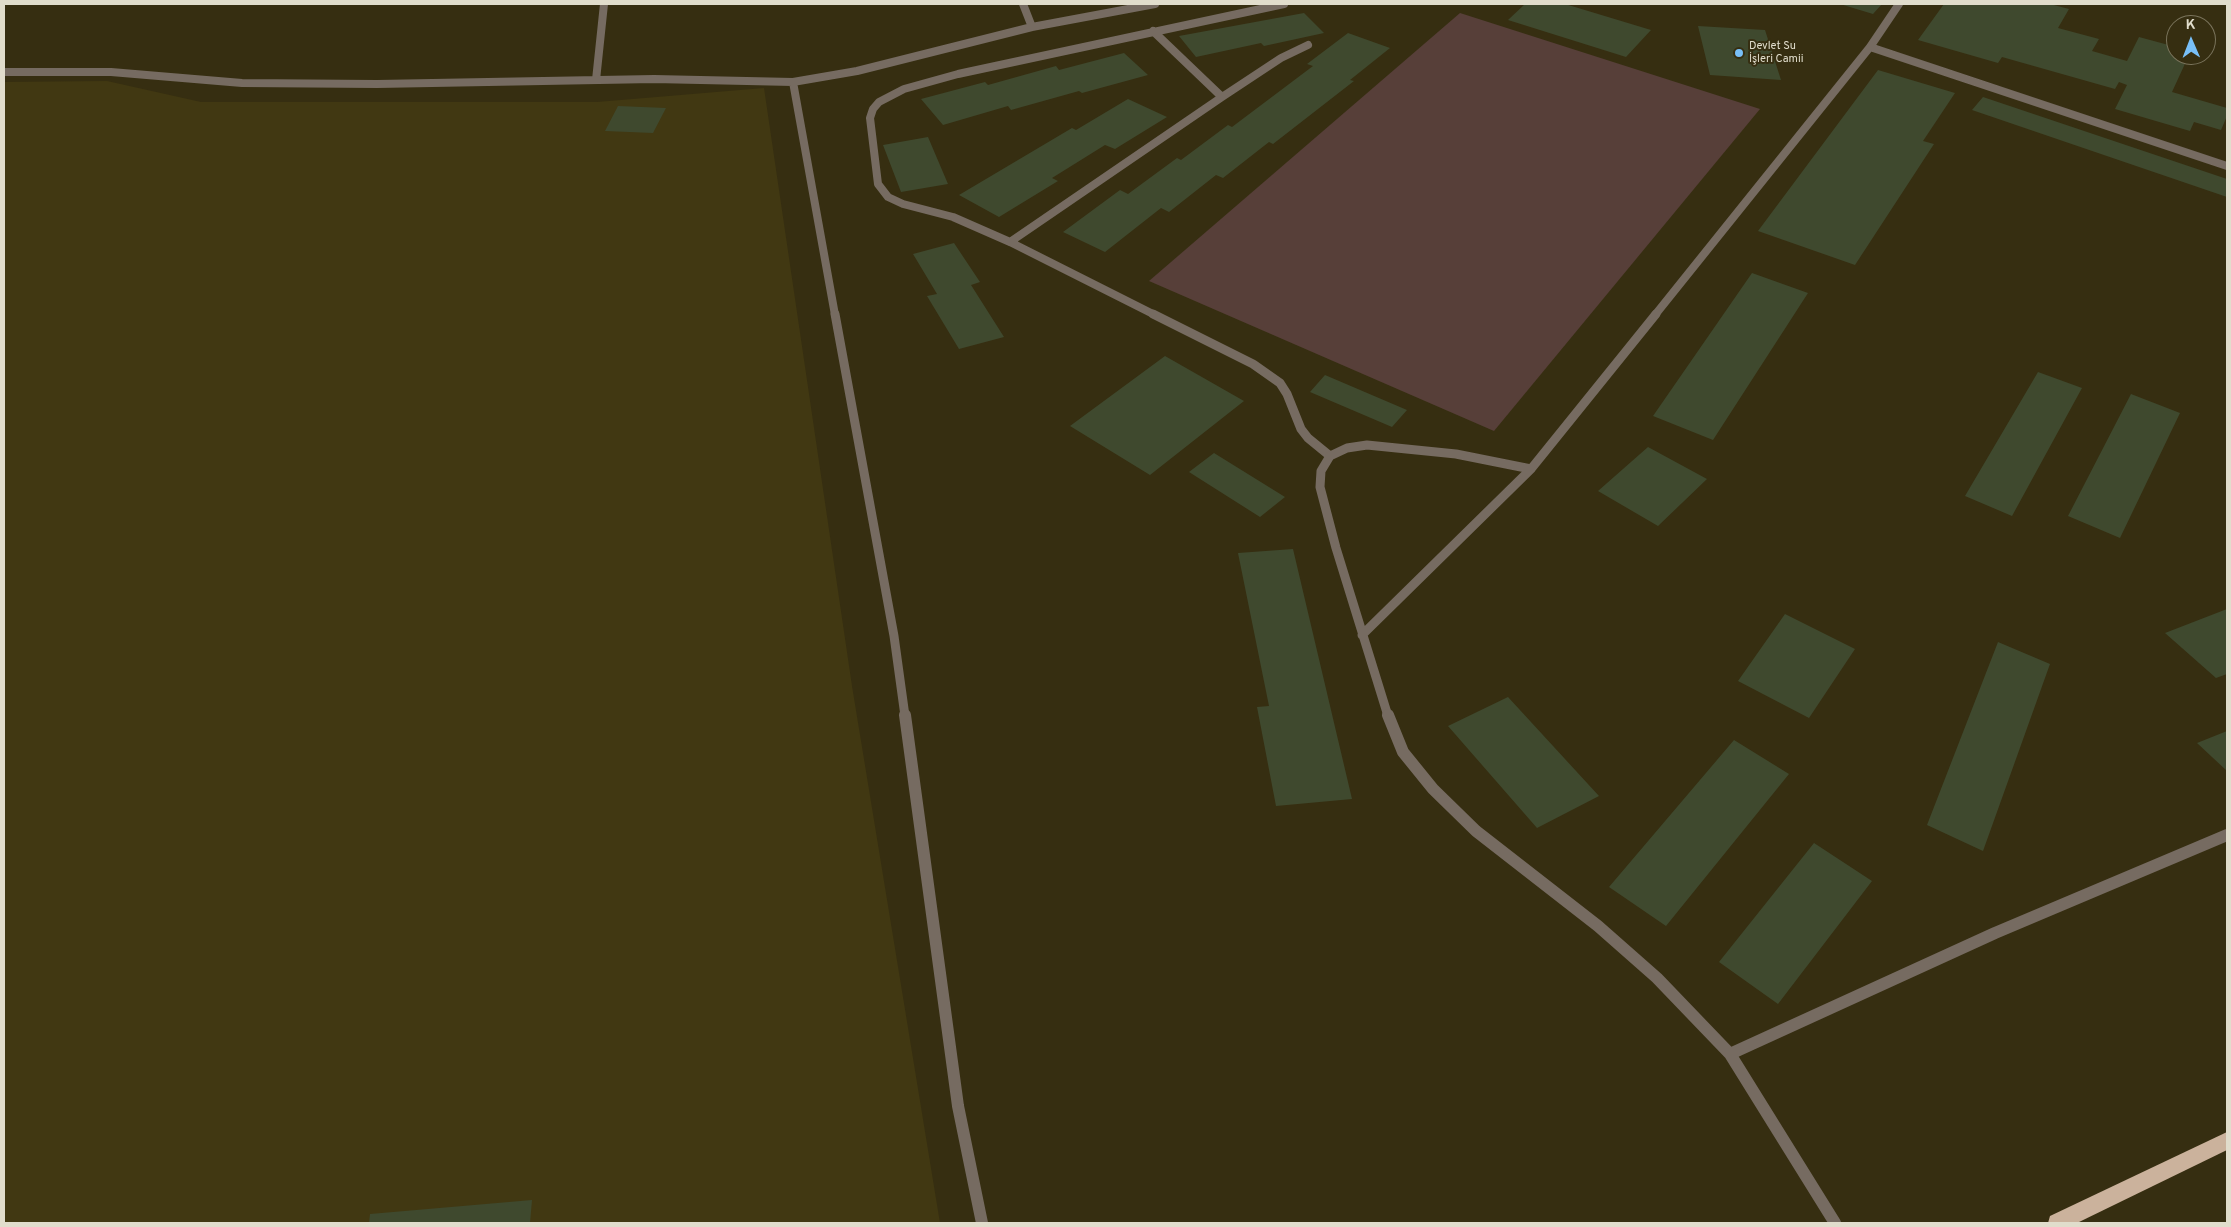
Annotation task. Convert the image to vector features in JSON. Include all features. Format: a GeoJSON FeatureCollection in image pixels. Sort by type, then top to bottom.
{"type":"FeatureCollection","features":[{"type":"Feature","properties":{"kind":"highway"},"geometry":{"type":"LineString","coordinates":[[2057,1223],[2227,1141]]}},
{"type":"Feature","properties":{"kind":"street"},"geometry":{"type":"LineString","coordinates":[[596,80],[604,4]]}},
{"type":"Feature","properties":{"kind":"street"},"geometry":{"type":"LineString","coordinates":[[1023,4],[1032,27]]}},
{"type":"Feature","properties":{"kind":"street"},"geometry":{"type":"LineString","coordinates":[[4,72],[111,72],[242,83],[377,84],[654,78],[793,82],[857,71],[1032,27],[1156,4]]}},
{"type":"Feature","properties":{"kind":"street"},"geometry":{"type":"LineString","coordinates":[[1284,4],[958,74],[904,88],[885,98],[873,109],[870,118],[870,129],[878,184],[888,197],[903,204],[953,218],[1010,242],[1260,368],[1280,383],[1287,394],[1301,429],[1308,438],[1330,456]]}},
{"type":"Feature","properties":{"kind":"street"},"geometry":{"type":"LineString","coordinates":[[1362,634],[1531,469],[1870,47],[1899,4]]}},
{"type":"Feature","properties":{"kind":"street"},"geometry":{"type":"LineString","coordinates":[[1153,31],[1222,97]]}},
{"type":"Feature","properties":{"kind":"street"},"geometry":{"type":"LineString","coordinates":[[1010,242],[1222,97],[1281,58],[1308,45]]}},
{"type":"Feature","properties":{"kind":"street"},"geometry":{"type":"LineString","coordinates":[[1870,47],[2227,166]]}},
{"type":"Feature","properties":{"kind":"street"},"geometry":{"type":"LineString","coordinates":[[793,82],[894,636],[958,1106],[982,1223]]}},
{"type":"Feature","properties":{"kind":"street"},"geometry":{"type":"LineString","coordinates":[[1531,469],[1456,454],[1392,446],[1367,445],[1347,448],[1330,456],[1321,471],[1320,487],[1382,702],[1403,752],[1433,789],[1476,831],[1598,926],[1650,971],[1730,1054],[1835,1223]]}},
{"type":"Feature","properties":{"kind":"street"},"geometry":{"type":"LineString","coordinates":[[1730,1054],[2003,930],[2227,835]]}},
{"type":"Feature","properties":{"kind":"shaded area"},"geometry":{"type":"Polygon","coordinates":[[[1460,13],[1760,109],[1494,431],[1149,281],[1460,13]]]}},
{"type":"Feature","properties":{"kind":"shaded area"},"geometry":{"type":"Polygon","coordinates":[[[107,81],[201,102],[597,102],[764,88],[852,686],[940,1223],[4,1223],[4,82],[107,81]]]}},
{"type":"Feature","properties":{"kind":"building"},"geometry":{"type":"Polygon","coordinates":[[[1525,4],[1565,4],[1651,30],[1626,57],[1508,20],[1525,4]]]}},
{"type":"Feature","properties":{"kind":"building"},"geometry":{"type":"Polygon","coordinates":[[[1840,4],[1882,4],[1873,14],[1840,4]]]}},
{"type":"Feature","properties":{"kind":"building"},"geometry":{"type":"Polygon","coordinates":[[[1944,4],[2050,4],[2069,9],[2058,28],[2099,39],[2092,51],[2127,61],[2139,37],[2166,44],[2166,65],[2184,65],[2172,92],[2227,108],[2227,116],[2221,130],[2194,122],[2190,131],[2115,109],[2127,85],[2119,82],[2115,89],[2002,57],[1998,63],[1918,40],[1944,4]]]}},
{"type":"Feature","properties":{"kind":"building"},"geometry":{"type":"Polygon","coordinates":[[[1304,13],[1324,33],[1264,46],[1261,43],[1196,57],[1179,36],[1304,13]]]}},
{"type":"Feature","properties":{"kind":"building","name":"Devlet Su İşleri Camii"},"geometry":{"type":"Polygon","coordinates":[[[1698,26],[1765,30],[1781,80],[1710,75],[1698,26]]]}},
{"type":"Feature","properties":{"kind":"building"},"geometry":{"type":"Polygon","coordinates":[[[1348,33],[1390,48],[1350,80],[1354,81],[1273,144],[1269,142],[1223,178],[1216,175],[1169,212],[1161,208],[1105,252],[1063,232],[1120,190],[1128,194],[1177,158],[1181,160],[1228,125],[1232,127],[1313,66],[1307,64],[1348,33]]]}},
{"type":"Feature","properties":{"kind":"building"},"geometry":{"type":"Polygon","coordinates":[[[1124,53],[1148,75],[1082,93],[1079,91],[1011,110],[1008,106],[943,125],[921,99],[985,82],[988,85],[1056,66],[1059,70],[1124,53]]]}},
{"type":"Feature","properties":{"kind":"building"},"geometry":{"type":"Polygon","coordinates":[[[1878,70],[1955,93],[1923,141],[1934,144],[1855,265],[1758,231],[1878,70]]]}},
{"type":"Feature","properties":{"kind":"building"},"geometry":{"type":"Polygon","coordinates":[[[1983,97],[2227,179],[2227,197],[1972,110],[1983,97]]]}},
{"type":"Feature","properties":{"kind":"building"},"geometry":{"type":"Polygon","coordinates":[[[1128,99],[1167,117],[1115,149],[1105,145],[1052,178],[1058,181],[999,217],[959,195],[1072,128],[1076,130],[1128,99]]]}},
{"type":"Feature","properties":{"kind":"building"},"geometry":{"type":"Polygon","coordinates":[[[618,106],[666,108],[653,133],[605,131],[618,106]]]}},
{"type":"Feature","properties":{"kind":"building"},"geometry":{"type":"Polygon","coordinates":[[[928,137],[948,184],[901,192],[883,145],[928,137]]]}},
{"type":"Feature","properties":{"kind":"building"},"geometry":{"type":"Polygon","coordinates":[[[954,243],[980,282],[971,285],[1004,337],[959,349],[927,296],[937,294],[913,254],[954,243]]]}},
{"type":"Feature","properties":{"kind":"building"},"geometry":{"type":"Polygon","coordinates":[[[1752,273],[1808,293],[1713,440],[1653,416],[1752,273]]]}},
{"type":"Feature","properties":{"kind":"building"},"geometry":{"type":"Polygon","coordinates":[[[1165,356],[1244,401],[1150,475],[1070,426],[1165,356]]]}},
{"type":"Feature","properties":{"kind":"building"},"geometry":{"type":"Polygon","coordinates":[[[2038,372],[2082,388],[2012,516],[1965,496],[2038,372]]]}},
{"type":"Feature","properties":{"kind":"building"},"geometry":{"type":"Polygon","coordinates":[[[1325,375],[1407,410],[1392,427],[1310,392],[1325,375]]]}},
{"type":"Feature","properties":{"kind":"building"},"geometry":{"type":"Polygon","coordinates":[[[2131,394],[2180,413],[2120,538],[2068,516],[2131,394]]]}},
{"type":"Feature","properties":{"kind":"building"},"geometry":{"type":"Polygon","coordinates":[[[1648,447],[1707,479],[1658,526],[1598,491],[1648,447]]]}},
{"type":"Feature","properties":{"kind":"building"},"geometry":{"type":"Polygon","coordinates":[[[1214,453],[1285,497],[1260,517],[1189,472],[1214,453]]]}},
{"type":"Feature","properties":{"kind":"building"},"geometry":{"type":"Polygon","coordinates":[[[1293,549],[1352,799],[1276,806],[1257,707],[1269,706],[1238,553],[1293,549]]]}},
{"type":"Feature","properties":{"kind":"building"},"geometry":{"type":"Polygon","coordinates":[[[2227,609],[2227,674],[2216,678],[2165,633],[2227,609]]]}},
{"type":"Feature","properties":{"kind":"building"},"geometry":{"type":"Polygon","coordinates":[[[1785,614],[1855,649],[1809,718],[1738,681],[1785,614]]]}},
{"type":"Feature","properties":{"kind":"building"},"geometry":{"type":"Polygon","coordinates":[[[1998,642],[2050,664],[1983,851],[1927,825],[1998,642]]]}},
{"type":"Feature","properties":{"kind":"building"},"geometry":{"type":"Polygon","coordinates":[[[1508,697],[1599,796],[1537,828],[1448,726],[1508,697]]]}},
{"type":"Feature","properties":{"kind":"building"},"geometry":{"type":"Polygon","coordinates":[[[2227,731],[2227,771],[2197,743],[2227,731]]]}},
{"type":"Feature","properties":{"kind":"building"},"geometry":{"type":"Polygon","coordinates":[[[1734,740],[1789,774],[1666,926],[1609,887],[1734,740]]]}},
{"type":"Feature","properties":{"kind":"building"},"geometry":{"type":"Polygon","coordinates":[[[1814,843],[1872,881],[1778,1004],[1719,962],[1814,843]]]}},
{"type":"Feature","properties":{"kind":"building"},"geometry":{"type":"Polygon","coordinates":[[[532,1200],[530,1223],[369,1223],[370,1214],[532,1200]]]}},
{"type":"Feature","properties":{"kind":"place","name":"Devlet Su İşleri Camii"},"geometry":{"type":"Point","coordinates":[1739,53]}}]}
